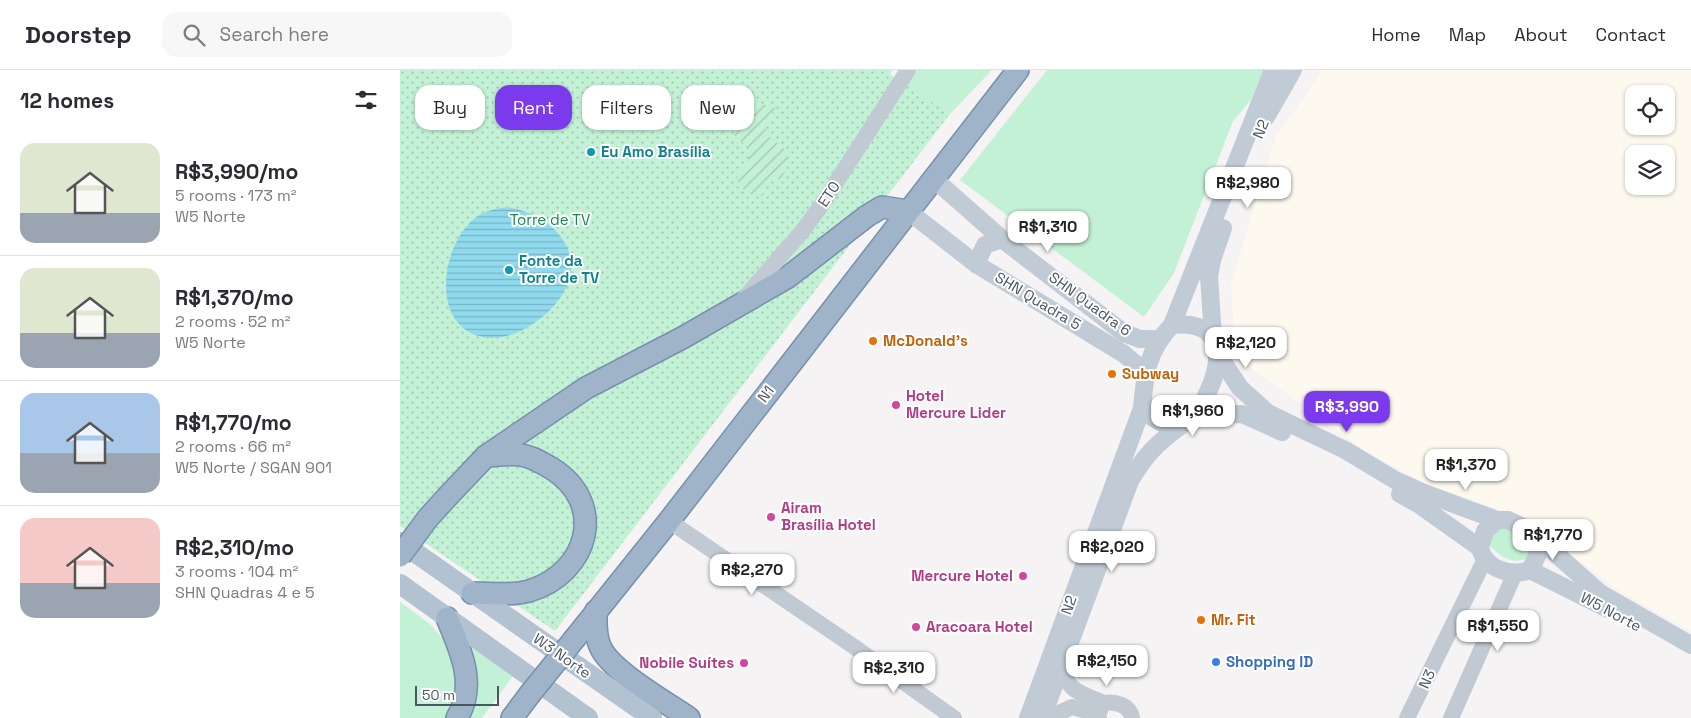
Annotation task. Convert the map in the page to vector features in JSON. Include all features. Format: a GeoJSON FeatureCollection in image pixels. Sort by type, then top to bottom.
{"type":"FeatureCollection","features":[{"type":"Feature","properties":{"kind":"highway","name":"N1"},"geometry":{"type":"LineString","coordinates":[[512,718],[669,521],[1018,70]]}},
{"type":"Feature","properties":{"kind":"highway"},"geometry":{"type":"LineString","coordinates":[[400,556],[428,518],[486,456],[586,388],[737,308],[788,277],[882,207],[908,211]]}},
{"type":"Feature","properties":{"kind":"highway"},"geometry":{"type":"LineString","coordinates":[[472,592],[515,594],[543,586],[562,576],[572,565],[583,539],[584,509],[580,495],[568,480],[540,461],[521,454],[486,456]]}},
{"type":"Feature","properties":{"kind":"highway"},"geometry":{"type":"LineString","coordinates":[[596,611],[597,637],[600,647],[610,662],[689,718]]}},
{"type":"Feature","properties":{"kind":"highway"},"geometry":{"type":"LineString","coordinates":[[447,618],[463,656],[467,672],[466,693],[457,718]]}},
{"type":"Feature","properties":{"kind":"main road","name":"N2"},"geometry":{"type":"LineString","coordinates":[[1172,325],[1273,70]]}},
{"type":"Feature","properties":{"kind":"main road","name":"N2"},"geometry":{"type":"LineString","coordinates":[[1215,346],[1209,276],[1212,260],[1263,123],[1276,96],[1293,70]]}},
{"type":"Feature","properties":{"kind":"main road","name":"SHN Quadra 6"},"geometry":{"type":"LineString","coordinates":[[934,179],[1002,238],[1124,333],[1140,339],[1159,339]]}},
{"type":"Feature","properties":{"kind":"main road","name":"SHN Quadra 5"},"geometry":{"type":"LineString","coordinates":[[908,211],[976,264],[1124,354],[1145,372]]}},
{"type":"Feature","properties":{"kind":"main road"},"geometry":{"type":"LineString","coordinates":[[976,264],[984,244],[1002,238]]}},
{"type":"Feature","properties":{"kind":"main road"},"geometry":{"type":"LineString","coordinates":[[1215,346],[1216,373],[1196,414],[1182,425],[1154,420],[1142,408],[1145,372],[1159,339],[1172,325],[1196,326],[1206,330],[1240,388],[1268,413],[1345,450],[1394,480],[1497,520],[1518,524],[1529,530],[1600,593],[1691,645]]}},
{"type":"Feature","properties":{"kind":"main road","name":"N2"},"geometry":{"type":"LineString","coordinates":[[1028,718],[1142,408]]}},
{"type":"Feature","properties":{"kind":"main road"},"geometry":{"type":"LineString","coordinates":[[1196,414],[1242,414],[1308,443],[1418,504],[1482,553],[1494,567],[1522,572],[1540,550],[1539,540]]}},
{"type":"Feature","properties":{"kind":"main road","name":"N2"},"geometry":{"type":"LineString","coordinates":[[1042,718],[1130,481],[1142,458],[1156,443],[1182,425]]}},
{"type":"Feature","properties":{"kind":"main road"},"geometry":{"type":"LineString","coordinates":[[1482,553],[1485,530],[1497,520]]}},
{"type":"Feature","properties":{"kind":"main road","name":"W3 Norte"},"geometry":{"type":"LineString","coordinates":[[400,542],[652,718]]}},
{"type":"Feature","properties":{"kind":"main road","name":"W5 Norte"},"geometry":{"type":"LineString","coordinates":[[1522,572],[1601,605],[1691,656]]}},
{"type":"Feature","properties":{"kind":"main road"},"geometry":{"type":"LineString","coordinates":[[400,584],[588,718]]}},
{"type":"Feature","properties":{"kind":"street","name":"ETO"},"geometry":{"type":"LineString","coordinates":[[737,308],[824,203],[908,70]]}},
{"type":"Feature","properties":{"kind":"street"},"geometry":{"type":"LineString","coordinates":[[669,521],[853,646],[954,718]]}},
{"type":"Feature","properties":{"kind":"street","name":"N3"},"geometry":{"type":"LineString","coordinates":[[1407,718],[1482,553]]}},
{"type":"Feature","properties":{"kind":"street"},"geometry":{"type":"LineString","coordinates":[[1451,718],[1522,572]]}},
{"type":"Feature","properties":{"kind":"street"},"geometry":{"type":"LineString","coordinates":[[1061,666],[1066,683],[1100,712]]}},
{"type":"Feature","properties":{"kind":"street"},"geometry":{"type":"LineString","coordinates":[[1100,712],[1111,702],[1123,706],[1134,717]]}},
{"type":"Feature","properties":{"kind":"street"},"geometry":{"type":"LineString","coordinates":[[1048,718],[1072,708],[1100,712]]}},
{"type":"Feature","properties":{"kind":"shaded area"},"geometry":{"type":"Polygon","coordinates":[[[1323,70],[1691,70],[1691,632],[1620,591],[1521,517],[1426,484],[1365,451],[1235,356],[1231,284],[1275,138],[1323,70]]]}},
{"type":"Feature","properties":{"kind":"green space","name":"Torre de TV"},"geometry":{"type":"Polygon","coordinates":[[[400,70],[890,70],[892,71],[890,74],[950,114],[555,631],[400,526],[400,70]]]}},
{"type":"Feature","properties":{"kind":"green space"},"geometry":{"type":"Polygon","coordinates":[[[917,70],[992,70],[950,114],[895,177],[898,98],[917,70]]]}},
{"type":"Feature","properties":{"kind":"green space"},"geometry":{"type":"Polygon","coordinates":[[[1047,70],[1277,70],[1233,121],[1174,273],[1144,317],[960,180],[1047,70]]]}},
{"type":"Feature","properties":{"kind":"green space"},"geometry":{"type":"Polygon","coordinates":[[[757,103],[776,108],[769,118],[766,131],[788,154],[786,170],[781,179],[769,178],[765,182],[764,194],[760,197],[746,191],[737,179],[747,161],[750,148],[736,138],[733,131],[754,130],[754,105],[757,103]]]}},
{"type":"Feature","properties":{"kind":"green space"},"geometry":{"type":"Polygon","coordinates":[[[1504,523],[1528,536],[1533,548],[1530,557],[1518,561],[1507,559],[1488,544],[1493,527],[1504,523]]]}},
{"type":"Feature","properties":{"kind":"green space"},"geometry":{"type":"Polygon","coordinates":[[[400,602],[430,624],[444,640],[454,659],[458,697],[447,718],[400,718],[400,602]]]}},
{"type":"Feature","properties":{"kind":"green space"},"geometry":{"type":"Polygon","coordinates":[[[464,642],[513,676],[482,718],[465,718],[464,642]]]}},
{"type":"Feature","properties":{"kind":"water","name":"Fonte da Torre de TV"},"geometry":{"type":"Polygon","coordinates":[[[507,207],[535,216],[548,223],[558,233],[566,245],[571,258],[571,272],[560,299],[541,318],[517,333],[504,337],[491,338],[479,336],[463,327],[452,314],[447,297],[446,278],[450,258],[457,240],[468,225],[481,214],[507,207]]]}},
{"type":"Feature","properties":{"kind":"place","name":"Eu Amo Brasília"},"geometry":{"type":"Point","coordinates":[591,152]}},
{"type":"Feature","properties":{"kind":"place","name":"Fonte da Torre de TV"},"geometry":{"type":"Point","coordinates":[509,270]}},
{"type":"Feature","properties":{"kind":"place","name":"McDonald's"},"geometry":{"type":"Point","coordinates":[873,341]}},
{"type":"Feature","properties":{"kind":"place","name":"Subway"},"geometry":{"type":"Point","coordinates":[1112,374]}},
{"type":"Feature","properties":{"kind":"place","name":"Hotel Mercure Lider"},"geometry":{"type":"Point","coordinates":[896,405]}},
{"type":"Feature","properties":{"kind":"place","name":"Airam Brasília Hotel"},"geometry":{"type":"Point","coordinates":[771,517]}},
{"type":"Feature","properties":{"kind":"place","name":"Mercure Hotel"},"geometry":{"type":"Point","coordinates":[1023,576]}},
{"type":"Feature","properties":{"kind":"place","name":"Mr. Fit"},"geometry":{"type":"Point","coordinates":[1201,620]}},
{"type":"Feature","properties":{"kind":"place","name":"Aracoara Hotel"},"geometry":{"type":"Point","coordinates":[916,627]}},
{"type":"Feature","properties":{"kind":"place","name":"Shopping ID"},"geometry":{"type":"Point","coordinates":[1216,662]}},
{"type":"Feature","properties":{"kind":"place","name":"Nobile Suítes"},"geometry":{"type":"Point","coordinates":[744,663]}}]}
